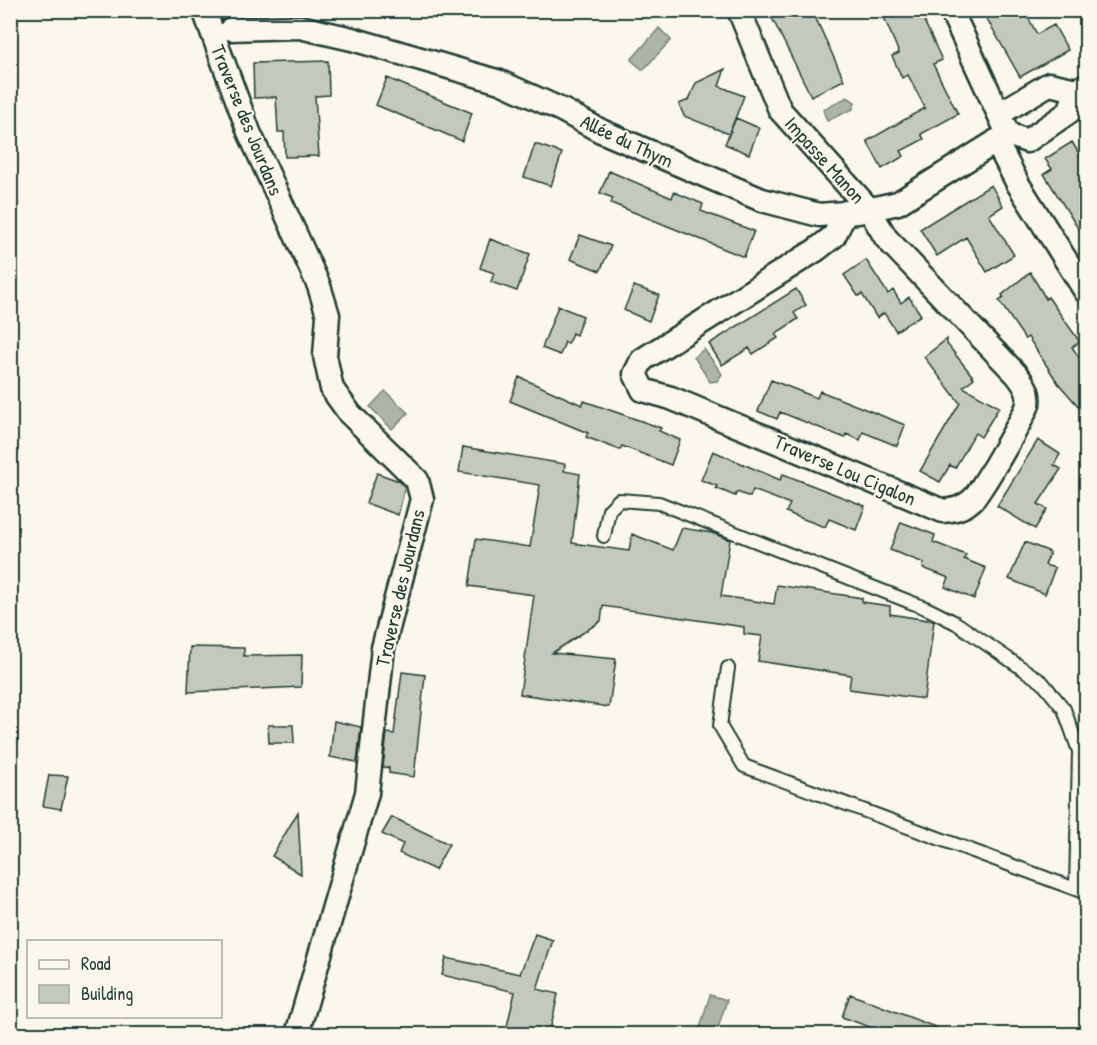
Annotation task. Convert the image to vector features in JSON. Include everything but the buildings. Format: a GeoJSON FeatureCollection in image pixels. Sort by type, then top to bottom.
{"type":"FeatureCollection","features":[{"type":"Feature","properties":{"kind":"street","name":"Traverse des Jourdans"},"geometry":{"type":"LineString","coordinates":[[204,10],[249,132],[319,286],[328,315],[325,356],[332,389],[350,414],[417,480],[422,499],[383,648],[367,793],[297,1035]]}},
{"type":"Feature","properties":{"kind":"street","name":"Impasse Manon"},"geometry":{"type":"LineString","coordinates":[[739,10],[780,110],[869,209]]}},
{"type":"Feature","properties":{"kind":"street"},"geometry":{"type":"LineString","coordinates":[[951,10],[1008,132],[1018,184],[1086,292]]}},
{"type":"Feature","properties":{"kind":"street","name":"Allée du Thym"},"geometry":{"type":"LineString","coordinates":[[231,29],[300,27],[352,39],[500,82],[562,110],[601,131],[762,200],[819,215],[898,203],[1008,132],[1069,112],[1082,87],[1049,84],[1008,132]]}},
{"type":"Feature","properties":{"kind":"street","name":"Traverse Lou Cigalon"},"geometry":{"type":"LineString","coordinates":[[846,212],[834,236],[816,250],[642,360],[635,374],[643,390],[672,398],[943,511],[957,509],[973,499],[984,481],[1028,405],[1028,390],[1017,375],[886,238],[869,209]]}},
{"type":"Feature","properties":{"kind":"lane"},"geometry":{"type":"LineString","coordinates":[[604,536],[609,510],[619,500],[669,506],[928,609],[956,623],[1042,682],[1064,709],[1079,751],[1081,891],[744,766],[720,726],[728,668]]}},
{"type":"Feature","properties":{"kind":"shaded area"},"geometry":{"type":"Polygon","coordinates":[[[659,28],[671,40],[643,70],[631,60],[659,28]]]}},
{"type":"Feature","properties":{"kind":"shaded area"},"geometry":{"type":"Polygon","coordinates":[[[847,97],[855,102],[853,109],[827,121],[823,110],[847,97]]]}},
{"type":"Feature","properties":{"kind":"shaded area"},"geometry":{"type":"Polygon","coordinates":[[[704,349],[722,374],[717,381],[710,382],[694,357],[704,349]]]}},
{"type":"Feature","properties":{"kind":"shaded area"},"geometry":{"type":"Polygon","coordinates":[[[385,391],[408,413],[392,429],[370,407],[385,391]]]}},
{"type":"Feature","properties":{"kind":"shaded area"},"geometry":{"type":"Polygon","coordinates":[[[710,995],[727,1000],[716,1034],[698,1034],[710,995]]]}}]}
